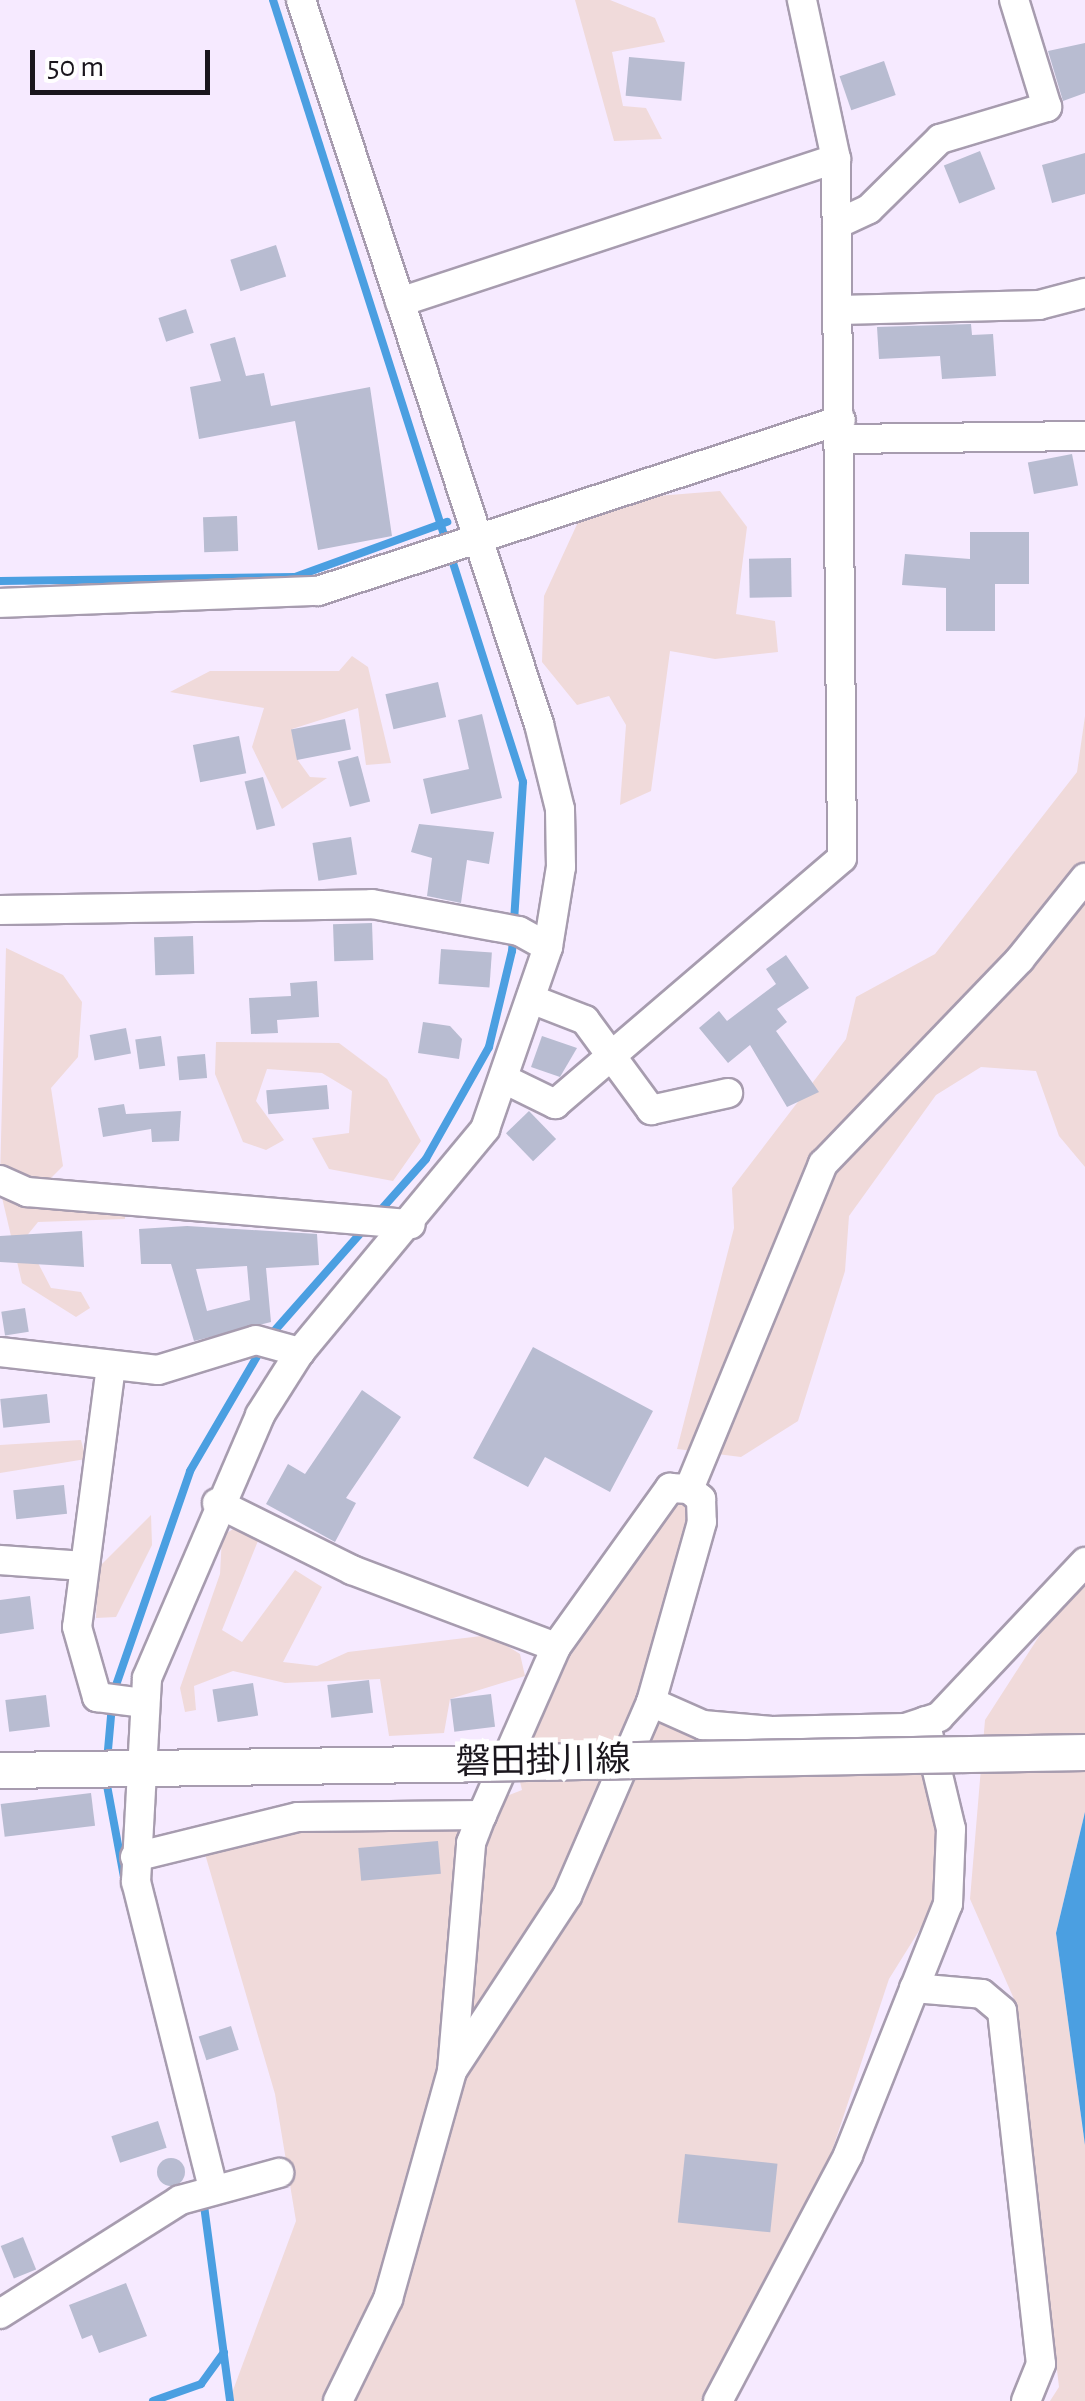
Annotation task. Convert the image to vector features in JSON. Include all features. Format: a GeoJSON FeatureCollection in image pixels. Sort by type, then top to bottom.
{"type":"FeatureCollection","features":[{"type":"Feature","properties":{"kind":"main road","name":"磐田掛川線"},"geometry":{"type":"LineString","coordinates":[[0,1770],[1085,1752]]}},
{"type":"Feature","properties":{"kind":"street"},"geometry":{"type":"LineString","coordinates":[[214,2188],[136,1857],[142,1703],[216,1502],[300,1352],[412,1224],[485,1128],[506,1080],[548,947],[560,809],[478,540],[301,0]]}},
{"type":"Feature","properties":{"kind":"street"},"geometry":{"type":"LineString","coordinates":[[506,1080],[555,1104],[842,858],[836,159],[802,0]]}},
{"type":"Feature","properties":{"kind":"street"},"geometry":{"type":"LineString","coordinates":[[837,224],[869,210],[940,138],[1047,106],[1014,0]]}},
{"type":"Feature","properties":{"kind":"street"},"geometry":{"type":"LineString","coordinates":[[400,302],[836,159]]}},
{"type":"Feature","properties":{"kind":"street"},"geometry":{"type":"LineString","coordinates":[[839,310],[1039,305],[1085,293]]}},
{"type":"Feature","properties":{"kind":"street"},"geometry":{"type":"LineString","coordinates":[[0,603],[276,598],[841,429],[1085,436]]}},
{"type":"Feature","properties":{"kind":"street"},"geometry":{"type":"LineString","coordinates":[[689,1489],[823,1164],[1020,959],[1085,878]]}},
{"type":"Feature","properties":{"kind":"street"},"geometry":{"type":"LineString","coordinates":[[0,910],[372,904],[519,932],[548,947]]}},
{"type":"Feature","properties":{"kind":"street"},"geometry":{"type":"LineString","coordinates":[[531,998],[584,1020],[652,1110],[728,1093]]}},
{"type":"Feature","properties":{"kind":"street"},"geometry":{"type":"LineString","coordinates":[[0,1180],[27,1192],[412,1224]]}},
{"type":"Feature","properties":{"kind":"street"},"geometry":{"type":"LineString","coordinates":[[0,1352],[111,1366],[175,1367],[256,1340],[300,1352]]}},
{"type":"Feature","properties":{"kind":"street"},"geometry":{"type":"LineString","coordinates":[[111,1366],[84,1566],[84,1673],[106,1702],[142,1703]]}},
{"type":"Feature","properties":{"kind":"street"},"geometry":{"type":"LineString","coordinates":[[338,2401],[388,2298],[452,2071],[471,1843],[482,1814],[556,1647],[670,1488],[689,1489],[701,1499],[702,1522],[651,1702],[567,1896],[452,2071]]}},
{"type":"Feature","properties":{"kind":"street"},"geometry":{"type":"LineString","coordinates":[[216,1502],[352,1570],[556,1647]]}},
{"type":"Feature","properties":{"kind":"street"},"geometry":{"type":"LineString","coordinates":[[0,1560],[84,1566]]}},
{"type":"Feature","properties":{"kind":"street"},"geometry":{"type":"LineString","coordinates":[[651,1702],[703,1725],[772,1730],[925,1721],[962,1695],[1003,1640],[1085,1562]]}},
{"type":"Feature","properties":{"kind":"street"},"geometry":{"type":"LineString","coordinates":[[718,2401],[848,2154],[914,1988],[950,1881],[950,1828],[925,1721]]}},
{"type":"Feature","properties":{"kind":"street"},"geometry":{"type":"LineString","coordinates":[[136,1857],[298,1817],[482,1814]]}},
{"type":"Feature","properties":{"kind":"street"},"geometry":{"type":"LineString","coordinates":[[914,1988],[982,1994],[1002,2011],[1041,2364],[1026,2401]]}},
{"type":"Feature","properties":{"kind":"street"},"geometry":{"type":"LineString","coordinates":[[0,2314],[214,2188],[279,2173]]}},
{"type":"Feature","properties":{"kind":"shaded area"},"geometry":{"type":"Polygon","coordinates":[[[575,0],[610,0],[655,18],[665,42],[612,52],[623,106],[646,108],[662,139],[614,141],[575,0]]]}},
{"type":"Feature","properties":{"kind":"shaded area"},"geometry":{"type":"Polygon","coordinates":[[[720,491],[747,527],[736,614],[775,621],[778,652],[715,659],[670,651],[651,791],[620,805],[626,725],[609,696],[577,705],[542,662],[544,596],[579,520],[657,496],[720,491]]]}},
{"type":"Feature","properties":{"kind":"shaded area"},"geometry":{"type":"Polygon","coordinates":[[[352,656],[368,667],[391,763],[366,765],[358,708],[292,729],[297,759],[310,777],[327,778],[282,809],[252,747],[264,708],[170,692],[210,671],[339,671],[352,656]]]}},
{"type":"Feature","properties":{"kind":"shaded area"},"geometry":{"type":"Polygon","coordinates":[[[1085,716],[1085,1167],[1059,1136],[1036,1071],[981,1067],[936,1095],[849,1216],[845,1271],[798,1421],[741,1457],[677,1449],[734,1228],[732,1188],[846,1039],[856,997],[935,954],[1077,772],[1085,716]]]}},
{"type":"Feature","properties":{"kind":"shaded area"},"geometry":{"type":"Polygon","coordinates":[[[6,948],[63,975],[82,1002],[78,1057],[51,1088],[63,1166],[47,1182],[0,1179],[6,948]]]}},
{"type":"Feature","properties":{"kind":"shaded area"},"geometry":{"type":"Polygon","coordinates":[[[216,1042],[339,1043],[387,1079],[421,1141],[393,1181],[329,1169],[312,1138],[349,1133],[352,1091],[322,1073],[267,1069],[256,1101],[284,1140],[266,1150],[243,1142],[215,1074],[216,1042]]]}},
{"type":"Feature","properties":{"kind":"shaded area"},"geometry":{"type":"Polygon","coordinates":[[[0,1189],[125,1206],[125,1219],[38,1222],[25,1238],[51,1288],[81,1292],[90,1308],[76,1317],[22,1283],[0,1189]]]}},
{"type":"Feature","properties":{"kind":"shaded area"},"geometry":{"type":"Polygon","coordinates":[[[81,1440],[86,1459],[0,1473],[0,1445],[81,1440]]]}},
{"type":"Feature","properties":{"kind":"shaded area"},"geometry":{"type":"Polygon","coordinates":[[[670,1488],[701,1499],[651,1702],[938,1777],[950,1881],[889,1979],[818,2193],[717,2401],[229,2401],[296,2221],[275,2094],[205,1854],[321,1816],[457,1815],[522,1790],[506,1725],[670,1488]]]}},
{"type":"Feature","properties":{"kind":"shaded area"},"geometry":{"type":"Polygon","coordinates":[[[151,1515],[152,1545],[116,1617],[96,1618],[98,1568],[151,1515]]]}},
{"type":"Feature","properties":{"kind":"shaded area"},"geometry":{"type":"Polygon","coordinates":[[[241,1524],[264,1526],[222,1630],[242,1642],[295,1570],[322,1587],[283,1662],[317,1666],[348,1652],[490,1635],[520,1654],[525,1676],[450,1699],[444,1733],[389,1736],[380,1679],[285,1683],[233,1671],[194,1686],[196,1710],[185,1712],[180,1688],[220,1574],[222,1536],[241,1524]]]}},
{"type":"Feature","properties":{"kind":"shaded area"},"geometry":{"type":"Polygon","coordinates":[[[1085,1565],[1085,1812],[1056,1933],[1085,2145],[1085,2401],[1050,2401],[1059,2387],[1014,1999],[970,1899],[985,1720],[1085,1565]]]}},
{"type":"Feature","properties":{"kind":"water"},"geometry":{"type":"Polygon","coordinates":[[[1085,1812],[1085,2145],[1056,1933],[1085,1812]]]}},
{"type":"Feature","properties":{"kind":"building"},"geometry":{"type":"Polygon","coordinates":[[[1085,43],[1085,93],[1063,101],[1048,51],[1085,43]]]}},
{"type":"Feature","properties":{"kind":"building"},"geometry":{"type":"Polygon","coordinates":[[[629,57],[685,62],[681,101],[626,96],[629,57]]]}},
{"type":"Feature","properties":{"kind":"building"},"geometry":{"type":"Polygon","coordinates":[[[884,61],[896,95],[851,110],[840,76],[884,61]]]}},
{"type":"Feature","properties":{"kind":"building"},"geometry":{"type":"Polygon","coordinates":[[[980,151],[995,189],[959,204],[944,166],[980,151]]]}},
{"type":"Feature","properties":{"kind":"building"},"geometry":{"type":"Polygon","coordinates":[[[1085,153],[1085,194],[1052,203],[1042,165],[1085,153]]]}},
{"type":"Feature","properties":{"kind":"building"},"geometry":{"type":"Polygon","coordinates":[[[276,245],[286,276],[241,291],[230,260],[276,245]]]}},
{"type":"Feature","properties":{"kind":"building"},"geometry":{"type":"Polygon","coordinates":[[[186,309],[194,333],[166,342],[158,318],[186,309]]]}},
{"type":"Feature","properties":{"kind":"building"},"geometry":{"type":"Polygon","coordinates":[[[971,324],[972,335],[993,334],[996,376],[942,379],[940,356],[879,359],[877,327],[971,324]]]}},
{"type":"Feature","properties":{"kind":"building"},"geometry":{"type":"Polygon","coordinates":[[[235,337],[246,376],[264,373],[271,406],[370,387],[392,536],[318,550],[295,421],[199,439],[190,387],[221,381],[210,344],[235,337]]]}},
{"type":"Feature","properties":{"kind":"building"},"geometry":{"type":"Polygon","coordinates":[[[1072,454],[1078,485],[1034,494],[1028,463],[1072,454]]]}},
{"type":"Feature","properties":{"kind":"building"},"geometry":{"type":"Polygon","coordinates":[[[237,516],[238,551],[204,552],[203,517],[237,516]]]}},
{"type":"Feature","properties":{"kind":"building"},"geometry":{"type":"Polygon","coordinates":[[[970,532],[1029,532],[1029,584],[995,584],[995,631],[946,631],[946,588],[902,585],[905,554],[970,559],[970,532]]]}},
{"type":"Feature","properties":{"kind":"building"},"geometry":{"type":"Polygon","coordinates":[[[791,558],[792,597],[750,598],[749,559],[791,558]]]}},
{"type":"Feature","properties":{"kind":"building"},"geometry":{"type":"Polygon","coordinates":[[[438,682],[446,717],[393,729],[385,694],[438,682]]]}},
{"type":"Feature","properties":{"kind":"building"},"geometry":{"type":"Polygon","coordinates":[[[482,714],[502,798],[431,814],[423,779],[469,769],[458,720],[482,714]]]}},
{"type":"Feature","properties":{"kind":"building"},"geometry":{"type":"Polygon","coordinates":[[[345,719],[351,749],[297,760],[291,729],[345,719]]]}},
{"type":"Feature","properties":{"kind":"building"},"geometry":{"type":"Polygon","coordinates":[[[239,736],[246,773],[200,782],[193,745],[239,736]]]}},
{"type":"Feature","properties":{"kind":"building"},"geometry":{"type":"Polygon","coordinates":[[[358,756],[370,801],[350,807],[338,761],[358,756]]]}},
{"type":"Feature","properties":{"kind":"building"},"geometry":{"type":"Polygon","coordinates":[[[263,777],[275,826],[257,830],[245,782],[263,777]]]}},
{"type":"Feature","properties":{"kind":"building"},"geometry":{"type":"Polygon","coordinates":[[[419,824],[494,832],[489,864],[467,860],[461,903],[427,896],[432,858],[411,852],[419,824]]]}},
{"type":"Feature","properties":{"kind":"building"},"geometry":{"type":"Polygon","coordinates":[[[351,837],[357,875],[318,881],[312,843],[351,837]]]}},
{"type":"Feature","properties":{"kind":"building"},"geometry":{"type":"Polygon","coordinates":[[[372,923],[373,960],[334,961],[333,924],[372,923]]]}},
{"type":"Feature","properties":{"kind":"building"},"geometry":{"type":"Polygon","coordinates":[[[193,936],[194,974],[155,975],[154,937],[193,936]]]}},
{"type":"Feature","properties":{"kind":"building"},"geometry":{"type":"Polygon","coordinates":[[[441,949],[492,953],[489,987],[439,984],[441,949]]]}},
{"type":"Feature","properties":{"kind":"building"},"geometry":{"type":"Polygon","coordinates":[[[786,955],[809,988],[777,1009],[787,1022],[776,1031],[819,1092],[787,1107],[750,1045],[728,1063],[699,1028],[719,1011],[727,1021],[776,984],[766,969],[786,955]]]}},
{"type":"Feature","properties":{"kind":"building"},"geometry":{"type":"Polygon","coordinates":[[[317,981],[319,1017],[277,1020],[278,1033],[251,1034],[249,998],[291,996],[290,983],[317,981]]]}},
{"type":"Feature","properties":{"kind":"building"},"geometry":{"type":"Polygon","coordinates":[[[423,1022],[450,1026],[462,1039],[459,1059],[418,1053],[423,1022]]]}},
{"type":"Feature","properties":{"kind":"building"},"geometry":{"type":"Polygon","coordinates":[[[126,1028],[131,1054],[95,1061],[90,1035],[126,1028]]]}},
{"type":"Feature","properties":{"kind":"building"},"geometry":{"type":"Polygon","coordinates":[[[161,1036],[165,1066],[139,1069],[135,1040],[161,1036]]]}},
{"type":"Feature","properties":{"kind":"building"},"geometry":{"type":"Polygon","coordinates":[[[542,1036],[577,1048],[560,1077],[531,1067],[542,1036]]]}},
{"type":"Feature","properties":{"kind":"building"},"geometry":{"type":"Polygon","coordinates":[[[205,1054],[207,1078],[179,1080],[177,1056],[205,1054]]]}},
{"type":"Feature","properties":{"kind":"building"},"geometry":{"type":"Polygon","coordinates":[[[327,1085],[329,1109],[268,1114],[266,1090],[327,1085]]]}},
{"type":"Feature","properties":{"kind":"building"},"geometry":{"type":"Polygon","coordinates":[[[124,1104],[126,1114],[181,1111],[179,1141],[152,1142],[151,1129],[103,1137],[98,1108],[124,1104]]]}},
{"type":"Feature","properties":{"kind":"building"},"geometry":{"type":"Polygon","coordinates":[[[529,1111],[556,1139],[533,1161],[506,1133],[529,1111]]]}},
{"type":"Feature","properties":{"kind":"building"},"geometry":{"type":"Polygon","coordinates":[[[187,1226],[317,1234],[319,1265],[266,1268],[271,1322],[194,1341],[171,1264],[141,1264],[139,1229],[187,1226]],[[247,1266],[196,1269],[207,1311],[250,1300],[247,1266]]]}},
{"type":"Feature","properties":{"kind":"building"},"geometry":{"type":"Polygon","coordinates":[[[82,1231],[84,1267],[0,1262],[0,1236],[82,1231]]]}},
{"type":"Feature","properties":{"kind":"building"},"geometry":{"type":"Polygon","coordinates":[[[25,1308],[29,1332],[5,1335],[1,1312],[25,1308]]]}},
{"type":"Feature","properties":{"kind":"building"},"geometry":{"type":"Polygon","coordinates":[[[533,1347],[653,1411],[610,1492],[545,1457],[528,1487],[473,1458],[533,1347]]]}},
{"type":"Feature","properties":{"kind":"building"},"geometry":{"type":"Polygon","coordinates":[[[362,1390],[401,1417],[346,1498],[356,1503],[335,1542],[266,1504],[288,1464],[305,1474],[362,1390]]]}},
{"type":"Feature","properties":{"kind":"building"},"geometry":{"type":"Polygon","coordinates":[[[47,1394],[50,1423],[3,1428],[0,1399],[47,1394]]]}},
{"type":"Feature","properties":{"kind":"building"},"geometry":{"type":"Polygon","coordinates":[[[64,1485],[67,1514],[16,1519],[13,1490],[64,1485]]]}},
{"type":"Feature","properties":{"kind":"building"},"geometry":{"type":"Polygon","coordinates":[[[30,1596],[34,1629],[0,1634],[0,1600],[30,1596]]]}},
{"type":"Feature","properties":{"kind":"building"},"geometry":{"type":"Polygon","coordinates":[[[369,1680],[373,1713],[331,1718],[327,1685],[369,1680]]]}},
{"type":"Feature","properties":{"kind":"building"},"geometry":{"type":"Polygon","coordinates":[[[253,1683],[258,1716],[218,1722],[213,1689],[253,1683]]]}},
{"type":"Feature","properties":{"kind":"building"},"geometry":{"type":"Polygon","coordinates":[[[491,1694],[495,1727],[454,1732],[450,1699],[491,1694]]]}},
{"type":"Feature","properties":{"kind":"building"},"geometry":{"type":"Polygon","coordinates":[[[46,1695],[50,1727],[9,1732],[5,1700],[46,1695]]]}},
{"type":"Feature","properties":{"kind":"building"},"geometry":{"type":"Polygon","coordinates":[[[91,1793],[95,1826],[5,1837],[1,1804],[91,1793]]]}},
{"type":"Feature","properties":{"kind":"building"},"geometry":{"type":"Polygon","coordinates":[[[438,1841],[441,1874],[361,1881],[358,1848],[438,1841]]]}},
{"type":"Feature","properties":{"kind":"building"},"geometry":{"type":"Polygon","coordinates":[[[231,2026],[239,2050],[206,2060],[199,2037],[231,2026]]]}},
{"type":"Feature","properties":{"kind":"building"},"geometry":{"type":"Polygon","coordinates":[[[158,2121],[167,2148],[120,2163],[111,2136],[158,2121]]]}},
{"type":"Feature","properties":{"kind":"building"},"geometry":{"type":"Polygon","coordinates":[[[685,2154],[777,2164],[770,2232],[678,2223],[685,2154]]]}},
{"type":"Feature","properties":{"kind":"building"},"geometry":{"type":"Polygon","coordinates":[[[171,2158],[181,2162],[185,2172],[181,2182],[171,2186],[161,2182],[157,2172],[161,2162],[171,2158]]]}},
{"type":"Feature","properties":{"kind":"building"},"geometry":{"type":"Polygon","coordinates":[[[23,2237],[36,2269],[14,2278],[1,2246],[23,2237]]]}},
{"type":"Feature","properties":{"kind":"building"},"geometry":{"type":"Polygon","coordinates":[[[126,2283],[147,2336],[99,2353],[92,2335],[82,2339],[69,2305],[126,2283]]]}},
{"type":"Feature","properties":{"kind":"waterway"},"geometry":{"type":"LineString","coordinates":[[273,0],[523,782],[512,951],[489,1047],[426,1159],[378,1213]]}},
{"type":"Feature","properties":{"kind":"waterway"},"geometry":{"type":"LineString","coordinates":[[0,581],[295,577],[447,522]]}},
{"type":"Feature","properties":{"kind":"waterway"},"geometry":{"type":"LineString","coordinates":[[269,1337],[366,1227]]}},
{"type":"Feature","properties":{"kind":"waterway"},"geometry":{"type":"LineString","coordinates":[[114,1691],[190,1471],[262,1348]]}},
{"type":"Feature","properties":{"kind":"waterway"},"geometry":{"type":"LineString","coordinates":[[107,1761],[112,1705]]}},
{"type":"Feature","properties":{"kind":"waterway"},"geometry":{"type":"LineString","coordinates":[[106,1780],[125,1883]]}},
{"type":"Feature","properties":{"kind":"waterway"},"geometry":{"type":"LineString","coordinates":[[203,2198],[230,2401]]}},
{"type":"Feature","properties":{"kind":"waterway"},"geometry":{"type":"LineString","coordinates":[[153,2401],[201,2384],[224,2352]]}}]}
